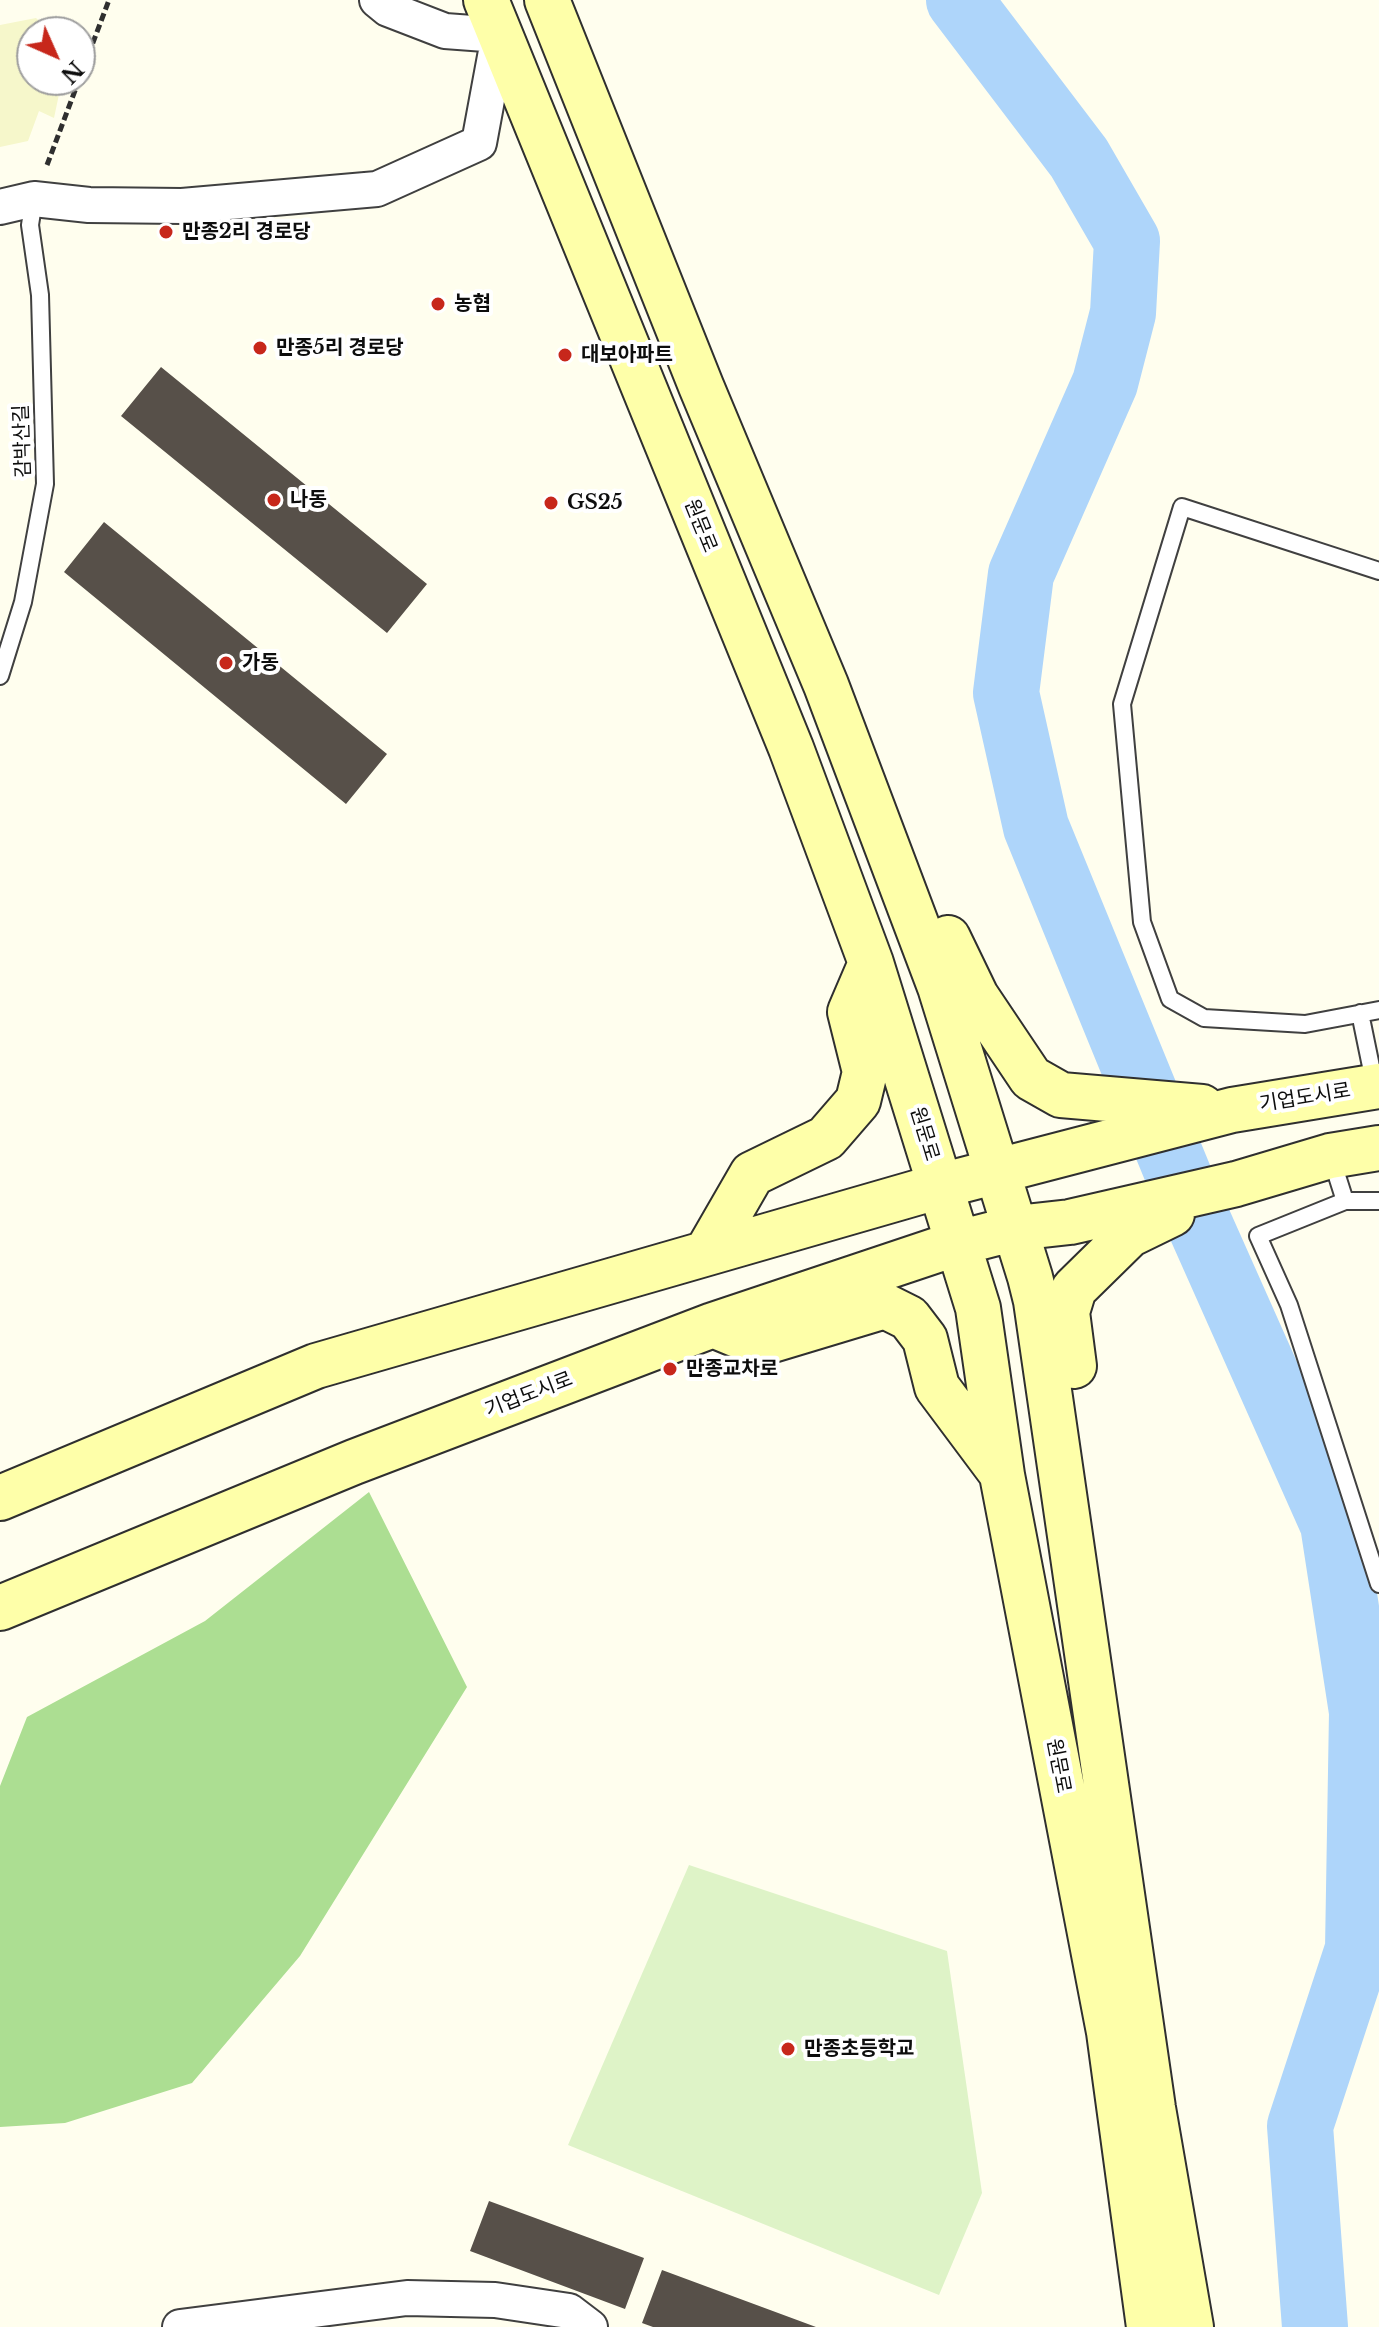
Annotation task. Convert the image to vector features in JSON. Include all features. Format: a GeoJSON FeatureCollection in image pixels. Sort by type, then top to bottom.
{"type":"FeatureCollection","features":[{"type":"Feature","properties":{"kind":"main road"},"geometry":{"type":"LineString","coordinates":[[493,17],[550,1],[701,386],[826,685],[940,987],[1016,1228],[1036,1301],[1153,2108],[1191,2327]]}},
{"type":"Feature","properties":{"kind":"main road","name":"원문로"},"geometry":{"type":"LineString","coordinates":[[493,17],[791,748],[871,963],[978,1308],[1002,1475],[1109,2032],[1149,2327]]}},
{"type":"Feature","properties":{"kind":"main road"},"geometry":{"type":"LineString","coordinates":[[861,779],[883,798],[976,996],[1031,1078],[1061,1095],[1232,1110]]}},
{"type":"Feature","properties":{"kind":"main road"},"geometry":{"type":"LineString","coordinates":[[707,1252],[752,1174],[826,1138],[858,1101],[865,1072],[850,1012],[871,963]]}},
{"type":"Feature","properties":{"kind":"main road","name":"기업도시로"},"geometry":{"type":"LineString","coordinates":[[1232,1110],[1377,1086]]}},
{"type":"Feature","properties":{"kind":"main road"},"geometry":{"type":"LineString","coordinates":[[0,1498],[316,1366],[940,1186],[1232,1110]]}},
{"type":"Feature","properties":{"kind":"main road"},"geometry":{"type":"LineString","coordinates":[[1109,1803],[1124,1749],[1067,1312],[1074,1289],[1129,1235],[1236,1184],[1330,1156],[1379,1148]]}},
{"type":"Feature","properties":{"kind":"main road","name":"기업도시로"},"geometry":{"type":"LineString","coordinates":[[0,1608],[354,1462],[713,1325],[958,1243],[1016,1228],[1070,1222],[1236,1184]]}},
{"type":"Feature","properties":{"kind":"main road"},"geometry":{"type":"LineString","coordinates":[[713,1325],[759,1344],[885,1306],[909,1318],[925,1339],[937,1387],[1002,1475]]}},
{"type":"Feature","properties":{"kind":"street"},"geometry":{"type":"LineString","coordinates":[[0,207],[34,199],[89,205],[182,206],[377,189],[479,143],[493,17],[445,31],[388,9],[377,0]]}},
{"type":"Feature","properties":{"kind":"street"},"geometry":{"type":"LineString","coordinates":[[180,2327],[407,2298],[495,2300],[569,2311],[590,2327]]}},
{"type":"Feature","properties":{"kind":"lane","name":"감박산길"},"geometry":{"type":"LineString","coordinates":[[0,676],[23,602],[45,484],[40,295],[30,225],[34,199]]}},
{"type":"Feature","properties":{"kind":"lane"},"geometry":{"type":"LineString","coordinates":[[1379,571],[1182,507],[1122,704],[1142,922],[1170,999],[1204,1018],[1305,1024],[1379,1010]]}},
{"type":"Feature","properties":{"kind":"lane"},"geometry":{"type":"LineString","coordinates":[[1360,1013],[1377,1086]]}},
{"type":"Feature","properties":{"kind":"lane"},"geometry":{"type":"LineString","coordinates":[[1330,1156],[1345,1201]]}},
{"type":"Feature","properties":{"kind":"lane"},"geometry":{"type":"LineString","coordinates":[[1379,1201],[1345,1201],[1258,1236],[1289,1305],[1379,1584]]}},
{"type":"Feature","properties":{"kind":"path"},"geometry":{"type":"LineString","coordinates":[[96,34],[109,0]]}},
{"type":"Feature","properties":{"kind":"path"},"geometry":{"type":"LineString","coordinates":[[34,199],[72,96]]}},
{"type":"Feature","properties":{"kind":"green space"},"geometry":{"type":"Polygon","coordinates":[[[16,22],[16,96],[59,96],[54,118],[39,111],[28,141],[0,147],[0,25],[16,22]]]}},
{"type":"Feature","properties":{"kind":"green space"},"geometry":{"type":"Polygon","coordinates":[[[369,1492],[467,1687],[300,1956],[192,2083],[65,2123],[0,2127],[0,1786],[27,1717],[205,1621],[369,1492]]]}},
{"type":"Feature","properties":{"kind":"green space"},"geometry":{"type":"Polygon","coordinates":[[[689,1865],[947,1951],[982,2193],[939,2295],[568,2145],[689,1865]]]}},
{"type":"Feature","properties":{"kind":"building","name":"나동"},"geometry":{"type":"Polygon","coordinates":[[[161,367],[427,584],[387,633],[121,416],[161,367]]]}},
{"type":"Feature","properties":{"kind":"building","name":"가동"},"geometry":{"type":"Polygon","coordinates":[[[104,522],[387,754],[346,804],[64,572],[104,522]]]}},
{"type":"Feature","properties":{"kind":"building"},"geometry":{"type":"Polygon","coordinates":[[[489,2201],[644,2258],[625,2309],[470,2251],[489,2201]]]}},
{"type":"Feature","properties":{"kind":"building"},"geometry":{"type":"Polygon","coordinates":[[[662,2270],[816,2327],[653,2327],[642,2323],[662,2270]]]}},
{"type":"Feature","properties":{"kind":"waterway"},"geometry":{"type":"LineString","coordinates":[[959,0],[1079,158],[1127,241],[1123,313],[1105,383],[1021,574],[1006,693],[1036,827],[1187,1196],[1333,1524],[1362,1712],[1358,1949],[1300,2126],[1315,2327]]}},
{"type":"Feature","properties":{"kind":"place","name":"만종2리 경로당"},"geometry":{"type":"Point","coordinates":[166,232]}},
{"type":"Feature","properties":{"kind":"place","name":"농협"},"geometry":{"type":"Point","coordinates":[438,304]}},
{"type":"Feature","properties":{"kind":"place","name":"만종5리 경로당"},"geometry":{"type":"Point","coordinates":[260,348]}},
{"type":"Feature","properties":{"kind":"place","name":"대보아파트"},"geometry":{"type":"Point","coordinates":[565,355]}},
{"type":"Feature","properties":{"kind":"place","name":"나동"},"geometry":{"type":"Point","coordinates":[274,500]}},
{"type":"Feature","properties":{"kind":"place","name":"GS25"},"geometry":{"type":"Point","coordinates":[551,503]}},
{"type":"Feature","properties":{"kind":"place","name":"가동"},"geometry":{"type":"Point","coordinates":[226,663]}},
{"type":"Feature","properties":{"kind":"place","name":"만종교차로"},"geometry":{"type":"Point","coordinates":[670,1369]}},
{"type":"Feature","properties":{"kind":"place","name":"만종초등학교"},"geometry":{"type":"Point","coordinates":[788,2049]}}]}
